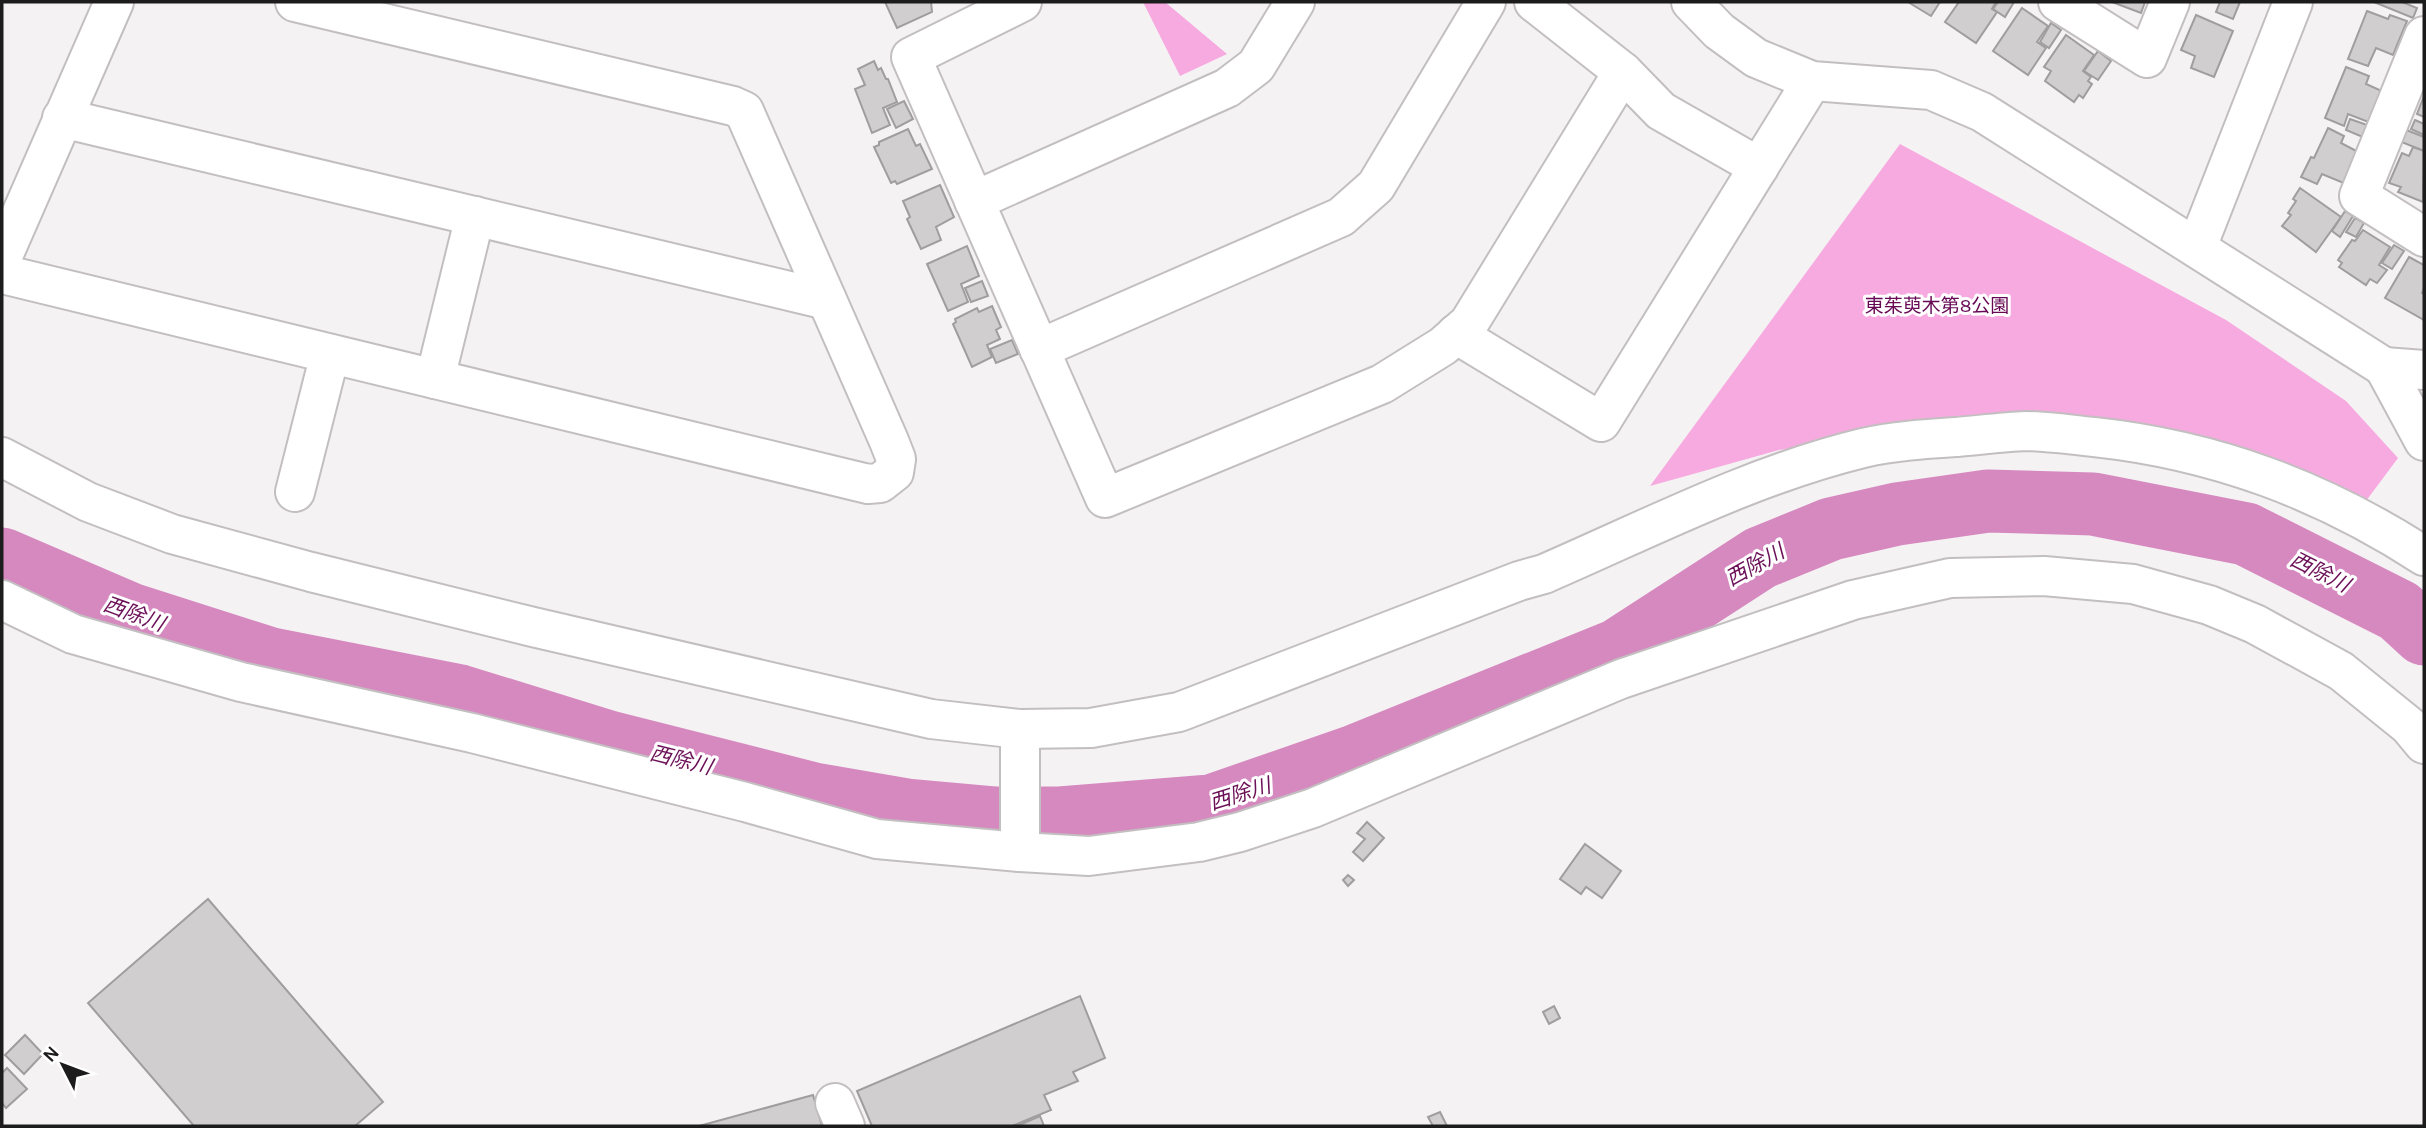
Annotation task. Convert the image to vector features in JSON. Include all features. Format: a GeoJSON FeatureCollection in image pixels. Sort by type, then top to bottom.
{"type":"FeatureCollection","features":[{"type":"Feature","properties":{"kind":"street"},"geometry":{"type":"LineString","coordinates":[[2,258],[114,2]]}},
{"type":"Feature","properties":{"kind":"street"},"geometry":{"type":"LineString","coordinates":[[2,274],[868,484],[880,483],[894,472],[896,459],[744,111],[733,106],[295,2]]}},
{"type":"Feature","properties":{"kind":"street"},"geometry":{"type":"LineString","coordinates":[[1022,2],[911,57],[1105,498],[1382,384],[1423,360],[1456,334],[1469,323],[1623,72]]}},
{"type":"Feature","properties":{"kind":"street"},"geometry":{"type":"LineString","coordinates":[[974,201],[1227,89],[1256,66],[1296,2]]}},
{"type":"Feature","properties":{"kind":"street"},"geometry":{"type":"LineString","coordinates":[[1039,349],[1341,217],[1376,186],[1486,2]]}},
{"type":"Feature","properties":{"kind":"street"},"geometry":{"type":"LineString","coordinates":[[1534,2],[1623,72],[1661,111],[1759,167]]}},
{"type":"Feature","properties":{"kind":"street"},"geometry":{"type":"LineString","coordinates":[[1691,2],[1719,31],[1756,58],[1812,81],[1931,90],[1982,112],[2384,367],[2424,370]]}},
{"type":"Feature","properties":{"kind":"street"},"geometry":{"type":"LineString","coordinates":[[2059,2],[2147,58],[2170,2]]}},
{"type":"Feature","properties":{"kind":"street"},"geometry":{"type":"LineString","coordinates":[[2197,247],[2293,2]]}},
{"type":"Feature","properties":{"kind":"street"},"geometry":{"type":"LineString","coordinates":[[2424,36],[2359,196],[2424,237]]}},
{"type":"Feature","properties":{"kind":"street"},"geometry":{"type":"LineString","coordinates":[[1456,334],[1601,422],[1812,81]]}},
{"type":"Feature","properties":{"kind":"street"},"geometry":{"type":"LineString","coordinates":[[62,118],[827,300]]}},
{"type":"Feature","properties":{"kind":"street"},"geometry":{"type":"LineString","coordinates":[[435,379],[475,216]]}},
{"type":"Feature","properties":{"kind":"street"},"geometry":{"type":"LineString","coordinates":[[295,492],[330,354]]}},
{"type":"Feature","properties":{"kind":"street"},"geometry":{"type":"LineString","coordinates":[[2384,367],[2424,441]]}},
{"type":"Feature","properties":{"kind":"street"},"geometry":{"type":"LineString","coordinates":[[2,457],[88,502],[172,534],[311,572],[533,627],[930,719],[1020,737],[1091,728],[1179,712],[1518,581],[1544,574],[1741,489],[1864,448],[1917,440],[2028,431],[2133,442],[2190,452],[2252,470],[2314,496],[2379,527],[2424,556]]}},
{"type":"Feature","properties":{"kind":"street"},"geometry":{"type":"LineString","coordinates":[[2,600],[73,634],[241,682],[472,733],[745,802],[877,839],[1020,846],[1089,856],[1199,842],[1240,832],[1314,808],[1621,679],[1853,600],[1950,578],[2044,576],[2133,584],[2209,605],[2255,624],[2341,671],[2409,726],[2424,744]]}},
{"type":"Feature","properties":{"kind":"street"},"geometry":{"type":"LineString","coordinates":[[1020,737],[1020,846]]}},
{"type":"Feature","properties":{"kind":"green space"},"geometry":{"type":"Polygon","coordinates":[[[1143,2],[1165,2],[1227,54],[1180,76],[1143,2]]]}},
{"type":"Feature","properties":{"kind":"green space","name":"東茱萸木第8公園"},"geometry":{"type":"Polygon","coordinates":[[[1900,144],[2226,320],[2346,401],[2398,458],[2366,501],[2205,436],[2042,417],[1779,450],[1650,486],[1900,144]]]}},
{"type":"Feature","properties":{"kind":"building"},"geometry":{"type":"Polygon","coordinates":[[[885,2],[931,2],[932,12],[897,28],[885,2]]]}},
{"type":"Feature","properties":{"kind":"building"},"geometry":{"type":"Polygon","coordinates":[[[1908,2],[1940,2],[1931,16],[1908,2]]]}},
{"type":"Feature","properties":{"kind":"building"},"geometry":{"type":"Polygon","coordinates":[[[1959,2],[1996,2],[1992,9],[1997,12],[1976,43],[1945,22],[1959,2]]]}},
{"type":"Feature","properties":{"kind":"building"},"geometry":{"type":"Polygon","coordinates":[[[1998,2],[2014,2],[2005,17],[1993,9],[1998,2]]]}},
{"type":"Feature","properties":{"kind":"building"},"geometry":{"type":"Polygon","coordinates":[[[2112,2],[2145,2],[2141,13],[2112,2]]]}},
{"type":"Feature","properties":{"kind":"building"},"geometry":{"type":"Polygon","coordinates":[[[2220,2],[2240,2],[2233,19],[2216,12],[2220,2]]]}},
{"type":"Feature","properties":{"kind":"building"},"geometry":{"type":"Polygon","coordinates":[[[2374,2],[2402,2],[2417,8],[2413,18],[2374,2]]]}},
{"type":"Feature","properties":{"kind":"building"},"geometry":{"type":"Polygon","coordinates":[[[2022,8],[2048,26],[2037,42],[2046,48],[2028,75],[1993,51],[2022,8]]]}},
{"type":"Feature","properties":{"kind":"building"},"geometry":{"type":"Polygon","coordinates":[[[2367,11],[2388,19],[2390,15],[2407,21],[2393,55],[2376,48],[2368,66],[2348,59],[2367,11]]]}},
{"type":"Feature","properties":{"kind":"building"},"geometry":{"type":"Polygon","coordinates":[[[2196,15],[2233,31],[2214,77],[2191,68],[2195,56],[2181,50],[2196,15]]]}},
{"type":"Feature","properties":{"kind":"building"},"geometry":{"type":"Polygon","coordinates":[[[2051,23],[2061,30],[2049,48],[2040,42],[2051,23]]]}},
{"type":"Feature","properties":{"kind":"building"},"geometry":{"type":"Polygon","coordinates":[[[2066,35],[2094,55],[2083,71],[2091,77],[2088,81],[2092,84],[2083,98],[2079,95],[2074,102],[2045,81],[2051,71],[2044,67],[2066,35]]]}},
{"type":"Feature","properties":{"kind":"building"},"geometry":{"type":"Polygon","coordinates":[[[2098,51],[2111,61],[2098,80],[2084,71],[2098,51]]]}},
{"type":"Feature","properties":{"kind":"building"},"geometry":{"type":"Polygon","coordinates":[[[874,61],[878,70],[881,68],[888,79],[897,102],[883,108],[890,125],[872,133],[855,89],[865,85],[858,69],[874,61]]]}},
{"type":"Feature","properties":{"kind":"building"},"geometry":{"type":"Polygon","coordinates":[[[2346,67],[2369,76],[2366,84],[2384,92],[2371,123],[2348,114],[2344,126],[2325,118],[2346,67]]]}},
{"type":"Feature","properties":{"kind":"building"},"geometry":{"type":"Polygon","coordinates":[[[2424,96],[2424,117],[2417,114],[2424,96]]]}},
{"type":"Feature","properties":{"kind":"building"},"geometry":{"type":"Polygon","coordinates":[[[904,101],[913,119],[896,128],[887,109],[904,101]]]}},
{"type":"Feature","properties":{"kind":"building"},"geometry":{"type":"Polygon","coordinates":[[[2350,119],[2370,126],[2365,138],[2346,130],[2350,119]]]}},
{"type":"Feature","properties":{"kind":"building"},"geometry":{"type":"Polygon","coordinates":[[[2415,120],[2424,124],[2424,135],[2411,129],[2415,120]]]}},
{"type":"Feature","properties":{"kind":"building"},"geometry":{"type":"Polygon","coordinates":[[[2328,128],[2344,136],[2341,143],[2362,154],[2346,184],[2322,174],[2317,184],[2301,177],[2311,157],[2314,158],[2328,128]]]}},
{"type":"Feature","properties":{"kind":"building"},"geometry":{"type":"Polygon","coordinates":[[[908,129],[916,146],[920,144],[932,169],[897,184],[895,181],[891,183],[874,147],[908,129]]]}},
{"type":"Feature","properties":{"kind":"building"},"geometry":{"type":"Polygon","coordinates":[[[2404,129],[2424,137],[2424,151],[2399,141],[2404,129]]]}},
{"type":"Feature","properties":{"kind":"building"},"geometry":{"type":"Polygon","coordinates":[[[2413,147],[2424,151],[2423,202],[2398,192],[2401,187],[2389,183],[2402,153],[2409,156],[2413,147]]]}},
{"type":"Feature","properties":{"kind":"building"},"geometry":{"type":"Polygon","coordinates":[[[940,185],[954,217],[936,227],[941,240],[921,249],[907,219],[910,217],[903,201],[940,185]]]}},
{"type":"Feature","properties":{"kind":"building"},"geometry":{"type":"Polygon","coordinates":[[[2300,188],[2341,217],[2316,252],[2282,226],[2291,215],[2288,213],[2300,188]]]}},
{"type":"Feature","properties":{"kind":"building"},"geometry":{"type":"Polygon","coordinates":[[[2345,211],[2353,216],[2340,237],[2332,231],[2345,211]]]}},
{"type":"Feature","properties":{"kind":"building"},"geometry":{"type":"Polygon","coordinates":[[[2355,218],[2364,223],[2356,237],[2346,232],[2355,218]]]}},
{"type":"Feature","properties":{"kind":"building"},"geometry":{"type":"Polygon","coordinates":[[[2363,230],[2390,247],[2379,265],[2387,270],[2377,283],[2370,279],[2366,285],[2339,267],[2342,263],[2338,260],[2363,230]]]}},
{"type":"Feature","properties":{"kind":"building"},"geometry":{"type":"Polygon","coordinates":[[[2394,245],[2404,251],[2392,269],[2382,263],[2394,245]]]}},
{"type":"Feature","properties":{"kind":"building"},"geometry":{"type":"Polygon","coordinates":[[[967,246],[979,276],[961,284],[968,302],[948,311],[927,264],[967,246]]]}},
{"type":"Feature","properties":{"kind":"building"},"geometry":{"type":"Polygon","coordinates":[[[2409,257],[2424,265],[2424,320],[2385,298],[2409,257]]]}},
{"type":"Feature","properties":{"kind":"building"},"geometry":{"type":"Polygon","coordinates":[[[982,281],[988,296],[971,302],[965,288],[982,281]]]}},
{"type":"Feature","properties":{"kind":"building"},"geometry":{"type":"Polygon","coordinates":[[[992,306],[1001,327],[996,330],[1000,339],[987,345],[992,357],[972,367],[953,324],[955,319],[977,308],[979,312],[992,306]]]}},
{"type":"Feature","properties":{"kind":"building"},"geometry":{"type":"Polygon","coordinates":[[[1012,340],[1018,354],[996,363],[990,349],[1012,340]]]}},
{"type":"Feature","properties":{"kind":"building"},"geometry":{"type":"Polygon","coordinates":[[[1367,822],[1384,838],[1363,861],[1353,852],[1365,839],[1357,833],[1367,822]]]}},
{"type":"Feature","properties":{"kind":"building"},"geometry":{"type":"Polygon","coordinates":[[[1585,844],[1621,871],[1602,898],[1586,887],[1581,894],[1560,879],[1585,844]]]}},
{"type":"Feature","properties":{"kind":"building"},"geometry":{"type":"Polygon","coordinates":[[[1348,875],[1354,880],[1348,886],[1343,880],[1348,875]]]}},
{"type":"Feature","properties":{"kind":"building"},"geometry":{"type":"Polygon","coordinates":[[[208,899],[383,1102],[355,1126],[194,1126],[88,1003],[208,899]]]}},
{"type":"Feature","properties":{"kind":"building"},"geometry":{"type":"Polygon","coordinates":[[[1080,996],[1105,1058],[1073,1072],[1078,1081],[1044,1095],[1051,1110],[1012,1126],[872,1126],[857,1091],[1080,996]]]}},
{"type":"Feature","properties":{"kind":"building"},"geometry":{"type":"Polygon","coordinates":[[[1554,1006],[1560,1018],[1549,1024],[1543,1012],[1554,1006]]]}},
{"type":"Feature","properties":{"kind":"building"},"geometry":{"type":"Polygon","coordinates":[[[25,1035],[43,1054],[24,1074],[5,1055],[25,1035]]]}},
{"type":"Feature","properties":{"kind":"building"},"geometry":{"type":"Polygon","coordinates":[[[7,1068],[27,1089],[6,1108],[2,1103],[2,1073],[7,1068]]]}},
{"type":"Feature","properties":{"kind":"building"},"geometry":{"type":"Polygon","coordinates":[[[813,1095],[822,1126],[699,1126],[813,1095]]]}},
{"type":"Feature","properties":{"kind":"building"},"geometry":{"type":"Polygon","coordinates":[[[1440,1112],[1447,1126],[1433,1126],[1428,1117],[1440,1112]]]}},
{"type":"Feature","properties":{"kind":"building"},"geometry":{"type":"Polygon","coordinates":[[[1040,1116],[1044,1126],[1017,1126],[1040,1116]]]}},
{"type":"Feature","properties":{"kind":"waterway","name":"西除川"},"geometry":{"type":"LineString","coordinates":[[2,559],[130,614],[271,659],[460,696],[609,742],[814,794],[907,810],[996,818],[1060,818],[1211,806],[1355,756],[1618,650],[1760,558],[1831,529],[1897,514],[1988,501],[2093,504],[2246,534],[2399,611],[2424,634]]}}]}
